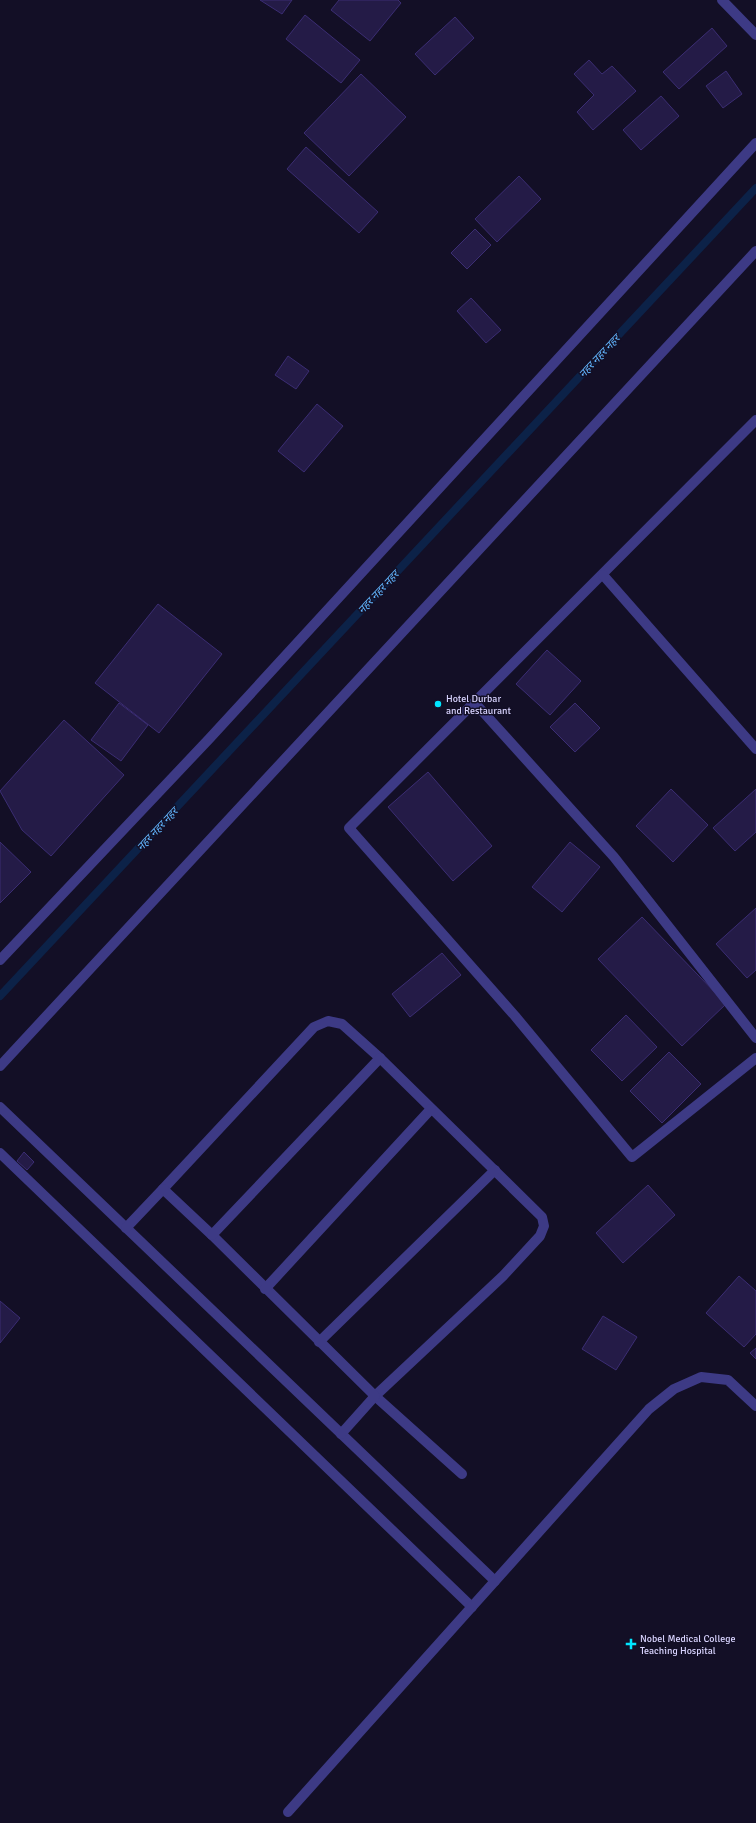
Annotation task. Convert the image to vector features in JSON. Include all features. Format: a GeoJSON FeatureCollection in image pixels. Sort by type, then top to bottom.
{"type":"FeatureCollection","features":[{"type":"Feature","properties":{"kind":"street"},"geometry":{"type":"LineString","coordinates":[[722,0],[756,35]]}},
{"type":"Feature","properties":{"kind":"street"},"geometry":{"type":"LineString","coordinates":[[0,960],[209,739],[756,143]]}},
{"type":"Feature","properties":{"kind":"street"},"geometry":{"type":"LineString","coordinates":[[0,1066],[756,251]]}},
{"type":"Feature","properties":{"kind":"street"},"geometry":{"type":"LineString","coordinates":[[756,420],[349,828],[515,1016],[632,1157],[756,1058]]}},
{"type":"Feature","properties":{"kind":"street"},"geometry":{"type":"LineString","coordinates":[[603,575],[756,749]]}},
{"type":"Feature","properties":{"kind":"street"},"geometry":{"type":"LineString","coordinates":[[475,703],[614,857],[756,1038]]}},
{"type":"Feature","properties":{"kind":"street"},"geometry":{"type":"LineString","coordinates":[[126,1228],[314,1027],[328,1021],[342,1024],[380,1058],[542,1217],[544,1226],[540,1236],[503,1276],[375,1396],[341,1434]]}},
{"type":"Feature","properties":{"kind":"street"},"geometry":{"type":"LineString","coordinates":[[212,1235],[380,1058]]}},
{"type":"Feature","properties":{"kind":"street"},"geometry":{"type":"LineString","coordinates":[[0,1107],[495,1581]]}},
{"type":"Feature","properties":{"kind":"street"},"geometry":{"type":"LineString","coordinates":[[265,1289],[431,1109]]}},
{"type":"Feature","properties":{"kind":"street"},"geometry":{"type":"LineString","coordinates":[[0,1153],[472,1607]]}},
{"type":"Feature","properties":{"kind":"street"},"geometry":{"type":"LineString","coordinates":[[320,1342],[495,1170]]}},
{"type":"Feature","properties":{"kind":"street"},"geometry":{"type":"LineString","coordinates":[[163,1189],[212,1235],[375,1396],[462,1474]]}},
{"type":"Feature","properties":{"kind":"street"},"geometry":{"type":"LineString","coordinates":[[288,1812],[649,1409],[674,1389],[701,1376],[728,1380],[756,1406]]}},
{"type":"Feature","properties":{"kind":"building"},"geometry":{"type":"Polygon","coordinates":[[[260,0],[292,0],[282,14],[260,0]]]}},
{"type":"Feature","properties":{"kind":"building"},"geometry":{"type":"Polygon","coordinates":[[[339,0],[398,0],[401,3],[370,41],[331,10],[339,0]]]}},
{"type":"Feature","properties":{"kind":"building"},"geometry":{"type":"Polygon","coordinates":[[[305,15],[360,60],[341,83],[286,39],[305,15]]]}},
{"type":"Feature","properties":{"kind":"building"},"geometry":{"type":"Polygon","coordinates":[[[455,17],[474,38],[435,75],[415,54],[455,17]]]}},
{"type":"Feature","properties":{"kind":"building"},"geometry":{"type":"Polygon","coordinates":[[[712,28],[727,46],[679,89],[663,72],[712,28]]]}},
{"type":"Feature","properties":{"kind":"building"},"geometry":{"type":"Polygon","coordinates":[[[589,60],[602,74],[612,66],[636,91],[593,130],[577,112],[594,95],[574,74],[589,60]]]}},
{"type":"Feature","properties":{"kind":"building"},"geometry":{"type":"Polygon","coordinates":[[[726,71],[742,94],[723,108],[706,86],[726,71]]]}},
{"type":"Feature","properties":{"kind":"building"},"geometry":{"type":"Polygon","coordinates":[[[361,74],[406,117],[349,176],[304,133],[361,74]]]}},
{"type":"Feature","properties":{"kind":"building"},"geometry":{"type":"Polygon","coordinates":[[[661,96],[679,116],[641,150],[623,130],[661,96]]]}},
{"type":"Feature","properties":{"kind":"building"},"geometry":{"type":"Polygon","coordinates":[[[306,147],[378,212],[359,233],[287,169],[306,147]]]}},
{"type":"Feature","properties":{"kind":"building"},"geometry":{"type":"Polygon","coordinates":[[[519,176],[541,199],[497,242],[475,219],[519,176]]]}},
{"type":"Feature","properties":{"kind":"building"},"geometry":{"type":"Polygon","coordinates":[[[475,229],[491,245],[467,269],[451,253],[475,229]]]}},
{"type":"Feature","properties":{"kind":"building"},"geometry":{"type":"Polygon","coordinates":[[[471,298],[501,330],[486,343],[457,311],[471,298]]]}},
{"type":"Feature","properties":{"kind":"building"},"geometry":{"type":"Polygon","coordinates":[[[288,356],[309,371],[296,389],[275,375],[288,356]]]}},
{"type":"Feature","properties":{"kind":"building"},"geometry":{"type":"Polygon","coordinates":[[[317,404],[343,426],[304,472],[278,451],[317,404]]]}},
{"type":"Feature","properties":{"kind":"building"},"geometry":{"type":"Polygon","coordinates":[[[158,604],[222,654],[159,733],[95,683],[158,604]]]}},
{"type":"Feature","properties":{"kind":"building"},"geometry":{"type":"Polygon","coordinates":[[[547,650],[581,681],[550,715],[516,684],[547,650]]]}},
{"type":"Feature","properties":{"kind":"building"},"geometry":{"type":"Polygon","coordinates":[[[119,703],[148,725],[121,761],[91,740],[119,703]]]}},
{"type":"Feature","properties":{"kind":"building"},"geometry":{"type":"Polygon","coordinates":[[[575,703],[600,728],[575,752],[550,727],[575,703]]]}},
{"type":"Feature","properties":{"kind":"building"},"geometry":{"type":"Polygon","coordinates":[[[64,720],[124,775],[51,856],[22,830],[0,791],[64,720]]]}},
{"type":"Feature","properties":{"kind":"building"},"geometry":{"type":"Polygon","coordinates":[[[428,772],[492,846],[453,881],[388,807],[428,772]]]}},
{"type":"Feature","properties":{"kind":"building"},"geometry":{"type":"Polygon","coordinates":[[[671,789],[708,825],[673,862],[636,826],[671,789]]]}},
{"type":"Feature","properties":{"kind":"building"},"geometry":{"type":"Polygon","coordinates":[[[756,789],[756,832],[735,851],[713,828],[756,789]]]}},
{"type":"Feature","properties":{"kind":"building"},"geometry":{"type":"Polygon","coordinates":[[[0,842],[31,872],[0,903],[0,842]]]}},
{"type":"Feature","properties":{"kind":"building"},"geometry":{"type":"Polygon","coordinates":[[[570,842],[600,867],[562,912],[532,887],[570,842]]]}},
{"type":"Feature","properties":{"kind":"building"},"geometry":{"type":"Polygon","coordinates":[[[756,908],[756,970],[747,978],[716,944],[756,908]]]}},
{"type":"Feature","properties":{"kind":"building"},"geometry":{"type":"Polygon","coordinates":[[[642,917],[726,1004],[682,1046],[598,959],[642,917]]]}},
{"type":"Feature","properties":{"kind":"building"},"geometry":{"type":"Polygon","coordinates":[[[442,953],[461,975],[410,1017],[392,994],[442,953]]]}},
{"type":"Feature","properties":{"kind":"building"},"geometry":{"type":"Polygon","coordinates":[[[626,1015],[657,1047],[622,1081],[591,1050],[626,1015]]]}},
{"type":"Feature","properties":{"kind":"building"},"geometry":{"type":"Polygon","coordinates":[[[669,1052],[701,1084],[662,1123],[630,1091],[669,1052]]]}},
{"type":"Feature","properties":{"kind":"building"},"geometry":{"type":"Polygon","coordinates":[[[24,1152],[34,1162],[27,1170],[17,1161],[24,1152]]]}},
{"type":"Feature","properties":{"kind":"building"},"geometry":{"type":"Polygon","coordinates":[[[648,1185],[675,1215],[623,1263],[596,1233],[648,1185]]]}},
{"type":"Feature","properties":{"kind":"building"},"geometry":{"type":"Polygon","coordinates":[[[739,1276],[756,1291],[756,1334],[744,1347],[706,1313],[739,1276]]]}},
{"type":"Feature","properties":{"kind":"building"},"geometry":{"type":"Polygon","coordinates":[[[0,1301],[20,1318],[0,1343],[0,1301]]]}},
{"type":"Feature","properties":{"kind":"building"},"geometry":{"type":"Polygon","coordinates":[[[603,1316],[637,1337],[616,1370],[582,1349],[603,1316]]]}},
{"type":"Feature","properties":{"kind":"building"},"geometry":{"type":"Polygon","coordinates":[[[756,1348],[756,1359],[750,1353],[756,1348]]]}},
{"type":"Feature","properties":{"kind":"waterway","name":"नहर नहर नहर"},"geometry":{"type":"LineString","coordinates":[[0,996],[756,188]]}},
{"type":"Feature","properties":{"kind":"place","name":"Hotel Durbar and Restaurant"},"geometry":{"type":"Point","coordinates":[438,704]}},
{"type":"Feature","properties":{"kind":"place","name":"Nobel Medical College Teaching Hospital"},"geometry":{"type":"Point","coordinates":[631,1644]}}]}
